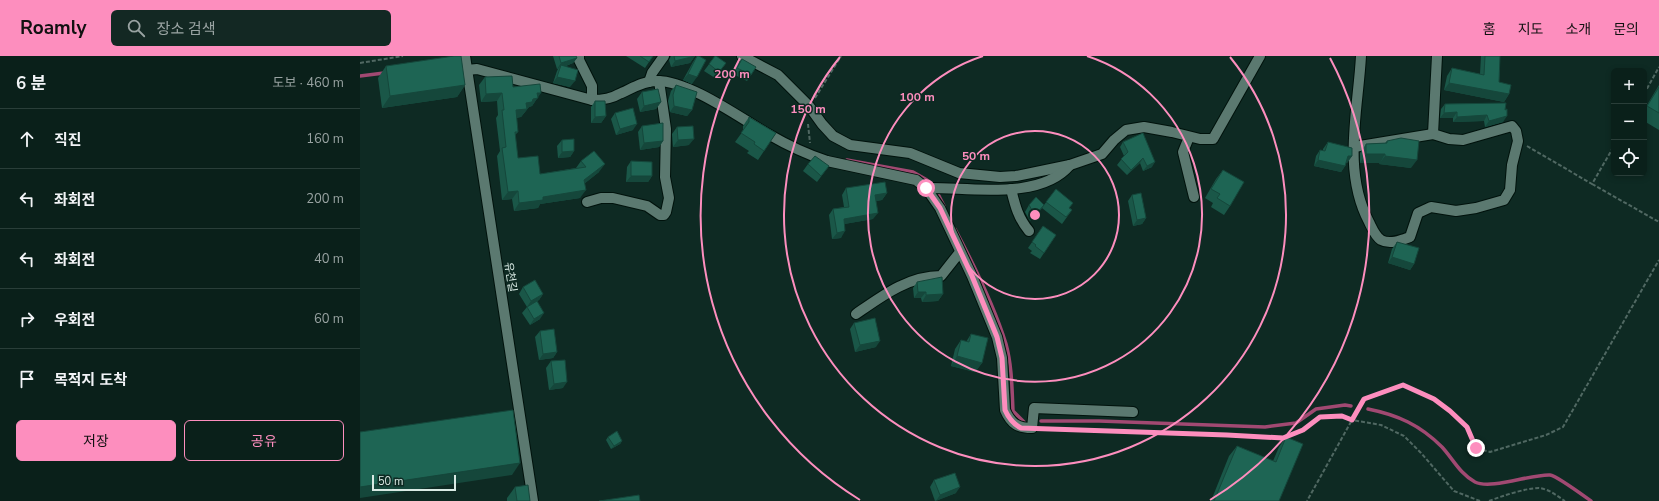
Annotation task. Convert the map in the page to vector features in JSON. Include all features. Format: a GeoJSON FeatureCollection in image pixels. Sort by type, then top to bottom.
{"type":"FeatureCollection","features":[{"type":"Feature","properties":{"kind":"street","name":"유천길"},"geometry":{"type":"LineString","coordinates":[[465,56],[533,501]]}},
{"type":"Feature","properties":{"kind":"street"},"geometry":{"type":"LineString","coordinates":[[580,56],[579,60],[592,86],[592,100]]}},
{"type":"Feature","properties":{"kind":"street"},"geometry":{"type":"LineString","coordinates":[[649,82],[652,72],[664,56]]}},
{"type":"Feature","properties":{"kind":"street"},"geometry":{"type":"LineString","coordinates":[[742,56],[778,76],[809,106],[833,136],[850,145],[910,153],[959,173],[1000,177],[1016,176],[1070,165],[1102,154],[1114,140],[1126,130],[1144,127],[1200,139],[1213,139],[1260,56]]}},
{"type":"Feature","properties":{"kind":"street"},"geometry":{"type":"LineString","coordinates":[[1354,147],[1433,134],[1449,139],[1463,140],[1512,126],[1516,131],[1518,141],[1512,165],[1510,190],[1504,200],[1476,208],[1456,211],[1431,207],[1418,213],[1410,237],[1395,242],[1381,240],[1374,232],[1365,215],[1354,175],[1354,147],[1361,56]]}},
{"type":"Feature","properties":{"kind":"street"},"geometry":{"type":"LineString","coordinates":[[1433,134],[1437,56]]}},
{"type":"Feature","properties":{"kind":"street"},"geometry":{"type":"LineString","coordinates":[[467,70],[477,69],[592,100],[611,98],[649,82],[659,81],[674,83],[697,92],[770,135],[812,156],[916,180],[926,188],[940,208],[997,337],[1002,358],[1005,410],[1008,418],[1021,428],[1032,428],[1034,408],[1133,412]]}},
{"type":"Feature","properties":{"kind":"street"},"geometry":{"type":"LineString","coordinates":[[587,202],[600,198],[614,198],[647,206],[660,215],[664,215],[666,212],[669,198],[665,177],[666,129],[659,81]]}},
{"type":"Feature","properties":{"kind":"street"},"geometry":{"type":"LineString","coordinates":[[1189,137],[1183,152],[1194,197]]}},
{"type":"Feature","properties":{"kind":"street"},"geometry":{"type":"LineString","coordinates":[[926,188],[953,187],[992,190],[1030,188],[1054,180],[1063,174],[1070,165]]}},
{"type":"Feature","properties":{"kind":"street"},"geometry":{"type":"LineString","coordinates":[[1011,189],[1016,209],[1023,224],[1029,231]]}},
{"type":"Feature","properties":{"kind":"street"},"geometry":{"type":"LineString","coordinates":[[856,314],[898,286],[926,276],[940,276],[960,252]]}},
{"type":"Feature","properties":{"kind":"path"},"geometry":{"type":"LineString","coordinates":[[360,63],[404,56]]}},
{"type":"Feature","properties":{"kind":"path"},"geometry":{"type":"LineString","coordinates":[[1647,89],[1659,67]]}},
{"type":"Feature","properties":{"kind":"path"},"geometry":{"type":"LineString","coordinates":[[1518,141],[1659,222]]}},
{"type":"Feature","properties":{"kind":"path"},"geometry":{"type":"LineString","coordinates":[[1592,184],[1611,151]]}},
{"type":"Feature","properties":{"kind":"path"},"geometry":{"type":"LineString","coordinates":[[1307,501],[1364,399],[1403,385],[1434,399],[1450,411],[1467,427],[1476,448],[1490,452],[1546,435],[1563,427],[1659,260]]}},
{"type":"Feature","properties":{"kind":"path"},"geometry":{"type":"LineString","coordinates":[[1032,428],[1283,438],[1303,430],[1320,417],[1342,416],[1352,420],[1381,425],[1404,436],[1454,491],[1480,501]]}},
{"type":"Feature","properties":{"kind":"path"},"geometry":{"type":"LineString","coordinates":[[1490,501],[1509,494],[1539,488],[1552,492],[1565,501]]}},
{"type":"Feature","properties":{"kind":"building"},"geometry":{"type":"Polygon","coordinates":[[[461,56],[465,85],[390,96],[386,66],[461,56]]]}},
{"type":"Feature","properties":{"kind":"building"},"geometry":{"type":"Polygon","coordinates":[[[559,56],[576,56],[577,58],[561,63],[559,56]]]}},
{"type":"Feature","properties":{"kind":"building"},"geometry":{"type":"Polygon","coordinates":[[[640,56],[653,56],[649,62],[640,56]]]}},
{"type":"Feature","properties":{"kind":"building"},"geometry":{"type":"Polygon","coordinates":[[[674,56],[695,56],[675,61],[674,56]]]}},
{"type":"Feature","properties":{"kind":"building"},"geometry":{"type":"Polygon","coordinates":[[[697,56],[706,60],[697,77],[688,74],[697,56]]]}},
{"type":"Feature","properties":{"kind":"building"},"geometry":{"type":"Polygon","coordinates":[[[715,56],[726,63],[719,72],[709,64],[715,56]]]}},
{"type":"Feature","properties":{"kind":"building"},"geometry":{"type":"Polygon","coordinates":[[[1485,56],[1500,56],[1499,82],[1511,85],[1509,94],[1449,83],[1452,68],[1484,75],[1485,56]]]}},
{"type":"Feature","properties":{"kind":"building"},"geometry":{"type":"Polygon","coordinates":[[[742,59],[756,67],[751,75],[737,68],[742,59]]]}},
{"type":"Feature","properties":{"kind":"building"},"geometry":{"type":"Polygon","coordinates":[[[561,65],[578,70],[575,81],[557,77],[561,65]]]}},
{"type":"Feature","properties":{"kind":"building"},"geometry":{"type":"Polygon","coordinates":[[[512,76],[513,87],[540,84],[541,93],[537,93],[538,98],[533,99],[532,102],[526,103],[527,109],[516,110],[518,132],[515,132],[518,158],[538,156],[540,174],[586,167],[581,161],[594,151],[605,164],[584,180],[586,190],[543,197],[543,200],[519,203],[518,191],[508,192],[502,148],[506,147],[502,110],[504,110],[502,93],[486,94],[485,77],[512,76]]]}},
{"type":"Feature","properties":{"kind":"building"},"geometry":{"type":"Polygon","coordinates":[[[676,85],[697,92],[692,110],[674,106],[673,95],[676,85]]]}},
{"type":"Feature","properties":{"kind":"building"},"geometry":{"type":"Polygon","coordinates":[[[1659,87],[1659,113],[1647,106],[1659,87]]]}},
{"type":"Feature","properties":{"kind":"building"},"geometry":{"type":"Polygon","coordinates":[[[658,89],[661,102],[644,106],[642,92],[658,89]]]}},
{"type":"Feature","properties":{"kind":"building"},"geometry":{"type":"Polygon","coordinates":[[[595,101],[605,101],[606,116],[595,117],[595,101]]]}},
{"type":"Feature","properties":{"kind":"building"},"geometry":{"type":"Polygon","coordinates":[[[1506,103],[1505,110],[1507,109],[1507,116],[1489,121],[1487,115],[1457,117],[1457,112],[1444,113],[1445,104],[1506,103]]]}},
{"type":"Feature","properties":{"kind":"building"},"geometry":{"type":"Polygon","coordinates":[[[633,108],[637,124],[620,129],[615,113],[633,108]]]}},
{"type":"Feature","properties":{"kind":"building"},"geometry":{"type":"Polygon","coordinates":[[[749,117],[776,133],[764,151],[754,144],[755,142],[741,133],[749,122],[749,117]]]}},
{"type":"Feature","properties":{"kind":"building"},"geometry":{"type":"Polygon","coordinates":[[[663,123],[663,141],[644,143],[642,126],[663,123]]]}},
{"type":"Feature","properties":{"kind":"building"},"geometry":{"type":"Polygon","coordinates":[[[693,126],[694,139],[678,140],[677,127],[693,126]]]}},
{"type":"Feature","properties":{"kind":"building"},"geometry":{"type":"Polygon","coordinates":[[[1143,133],[1155,162],[1147,166],[1143,158],[1131,170],[1121,159],[1128,152],[1123,142],[1143,133]]]}},
{"type":"Feature","properties":{"kind":"building"},"geometry":{"type":"Polygon","coordinates":[[[1401,138],[1419,141],[1417,160],[1385,156],[1385,154],[1366,154],[1366,144],[1387,143],[1387,141],[1401,138]]]}},
{"type":"Feature","properties":{"kind":"building"},"geometry":{"type":"Polygon","coordinates":[[[574,139],[574,151],[562,152],[562,140],[574,139]]]}},
{"type":"Feature","properties":{"kind":"building"},"geometry":{"type":"Polygon","coordinates":[[[1328,142],[1352,148],[1352,156],[1348,156],[1345,166],[1318,160],[1320,150],[1325,151],[1328,142]]]}},
{"type":"Feature","properties":{"kind":"building"},"geometry":{"type":"Polygon","coordinates":[[[815,156],[829,166],[821,176],[808,164],[815,156]]]}},
{"type":"Feature","properties":{"kind":"building"},"geometry":{"type":"Polygon","coordinates":[[[631,161],[652,162],[652,176],[631,176],[631,161]]]}},
{"type":"Feature","properties":{"kind":"building"},"geometry":{"type":"Polygon","coordinates":[[[1223,170],[1244,182],[1230,206],[1217,198],[1220,194],[1211,189],[1223,170]]]}},
{"type":"Feature","properties":{"kind":"building"},"geometry":{"type":"Polygon","coordinates":[[[885,182],[887,193],[875,195],[878,213],[844,219],[845,231],[837,233],[833,209],[849,207],[846,188],[885,182]]]}},
{"type":"Feature","properties":{"kind":"building"},"geometry":{"type":"Polygon","coordinates":[[[1056,189],[1073,203],[1069,208],[1072,210],[1066,217],[1046,202],[1056,189]]]}},
{"type":"Feature","properties":{"kind":"building"},"geometry":{"type":"Polygon","coordinates":[[[1141,193],[1146,218],[1137,220],[1132,195],[1141,193]]]}},
{"type":"Feature","properties":{"kind":"building"},"geometry":{"type":"Polygon","coordinates":[[[1036,197],[1044,205],[1035,215],[1029,205],[1036,197]]]}},
{"type":"Feature","properties":{"kind":"building"},"geometry":{"type":"Polygon","coordinates":[[[1043,226],[1056,235],[1044,253],[1032,242],[1043,226]]]}},
{"type":"Feature","properties":{"kind":"building"},"geometry":{"type":"Polygon","coordinates":[[[1397,242],[1419,248],[1414,264],[1392,257],[1397,242]]]}},
{"type":"Feature","properties":{"kind":"building"},"geometry":{"type":"Polygon","coordinates":[[[942,277],[943,294],[926,295],[926,292],[918,292],[917,282],[942,277]]]}},
{"type":"Feature","properties":{"kind":"building"},"geometry":{"type":"Polygon","coordinates":[[[535,280],[543,294],[531,301],[523,287],[535,280]]]}},
{"type":"Feature","properties":{"kind":"building"},"geometry":{"type":"Polygon","coordinates":[[[537,301],[544,313],[534,319],[527,307],[537,301]]]}},
{"type":"Feature","properties":{"kind":"building"},"geometry":{"type":"Polygon","coordinates":[[[875,318],[880,341],[860,345],[854,323],[875,318]]]}},
{"type":"Feature","properties":{"kind":"building"},"geometry":{"type":"Polygon","coordinates":[[[554,329],[557,352],[543,354],[540,331],[554,329]]]}},
{"type":"Feature","properties":{"kind":"building"},"geometry":{"type":"Polygon","coordinates":[[[971,334],[988,338],[982,363],[957,356],[961,340],[969,342],[971,334]]]}},
{"type":"Feature","properties":{"kind":"building"},"geometry":{"type":"Polygon","coordinates":[[[565,360],[567,382],[554,384],[551,361],[565,360]]]}},
{"type":"Feature","properties":{"kind":"building"},"geometry":{"type":"Polygon","coordinates":[[[513,410],[520,463],[360,487],[360,432],[513,410]]]}},
{"type":"Feature","properties":{"kind":"building"},"geometry":{"type":"Polygon","coordinates":[[[617,431],[622,441],[614,446],[608,437],[617,431]]]}},
{"type":"Feature","properties":{"kind":"building"},"geometry":{"type":"Polygon","coordinates":[[[1286,437],[1303,444],[1279,501],[1214,501],[1237,446],[1276,462],[1286,437]]]}},
{"type":"Feature","properties":{"kind":"building"},"geometry":{"type":"Polygon","coordinates":[[[955,473],[960,487],[940,495],[934,480],[955,473]]]}},
{"type":"Feature","properties":{"kind":"building"},"geometry":{"type":"Polygon","coordinates":[[[528,485],[530,501],[517,501],[515,487],[528,485]]]}},
{"type":"Feature","properties":{"kind":"building"},"geometry":{"type":"Polygon","coordinates":[[[639,495],[640,501],[599,501],[639,495]]]}},
{"type":"Feature","properties":{"kind":"waterway"},"geometry":{"type":"LineString","coordinates":[[360,76],[384,73]]}},
{"type":"Feature","properties":{"kind":"waterway"},"geometry":{"type":"LineString","coordinates":[[847,160],[913,172],[927,180]]}},
{"type":"Feature","properties":{"kind":"waterway"},"geometry":{"type":"LineString","coordinates":[[936,190],[944,206]]}},
{"type":"Feature","properties":{"kind":"waterway"},"geometry":{"type":"LineString","coordinates":[[955,229],[996,315],[1006,344],[1011,378],[1013,411],[1024,422]]}},
{"type":"Feature","properties":{"kind":"waterway"},"geometry":{"type":"LineString","coordinates":[[1041,421],[1099,421],[1265,427],[1296,423],[1316,409],[1345,405],[1351,406]]}},
{"type":"Feature","properties":{"kind":"waterway"},"geometry":{"type":"LineString","coordinates":[[1368,409],[1389,414],[1417,427],[1434,439],[1465,475],[1475,482],[1491,484],[1542,475],[1550,475],[1564,482],[1591,501]]}},
{"type":"Feature","properties":{"kind":"route"},"geometry":{"type":"LineString","coordinates":[[926,188],[940,208],[972,276],[997,337],[1002,358],[1005,410],[1008,418],[1021,428],[1283,438],[1303,430],[1320,417],[1342,416],[1352,420],[1364,399],[1403,385],[1434,399],[1450,411],[1467,427],[1476,448]]}}]}
